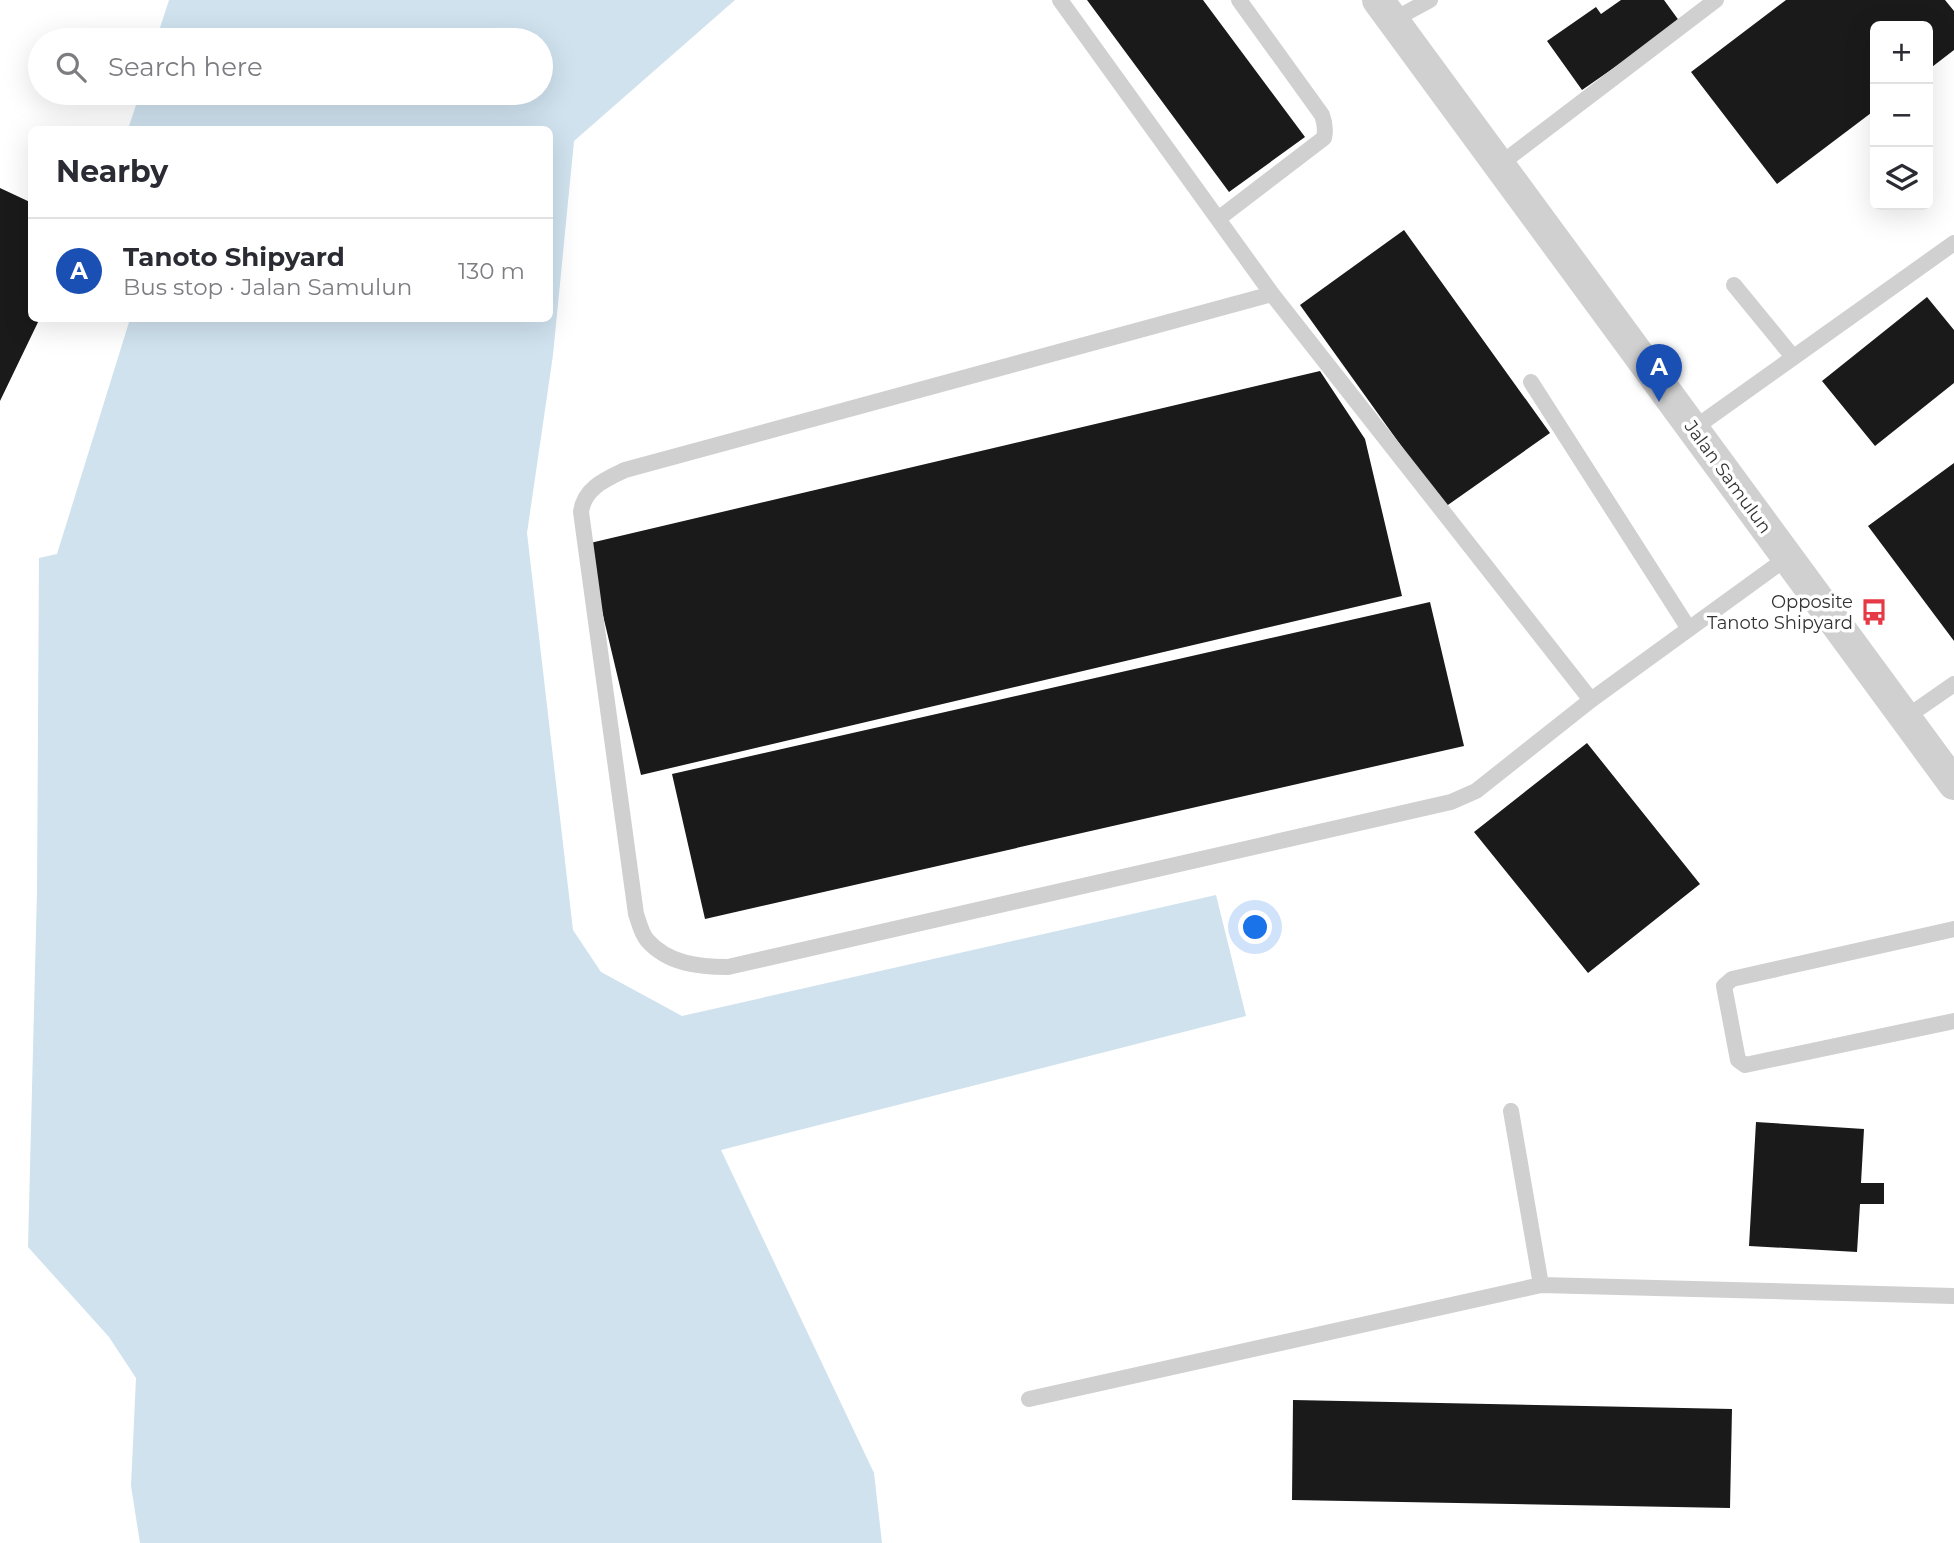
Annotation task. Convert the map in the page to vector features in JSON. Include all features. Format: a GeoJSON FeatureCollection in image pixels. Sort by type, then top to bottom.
{"type":"FeatureCollection","features":[{"type":"Feature","properties":{"kind":"street","name":"Jalan Samulun"},"geometry":{"type":"LineString","coordinates":[[1385,10],[1954,784]]}},
{"type":"Feature","properties":{"kind":"lane"},"geometry":{"type":"LineString","coordinates":[[1060,0],[1272,294],[1591,700]]}},
{"type":"Feature","properties":{"kind":"lane"},"geometry":{"type":"LineString","coordinates":[[1218,219],[1324,138],[1326,132],[1322,115],[1240,0]]}},
{"type":"Feature","properties":{"kind":"lane"},"geometry":{"type":"LineString","coordinates":[[1385,10],[1430,0]]}},
{"type":"Feature","properties":{"kind":"lane"},"geometry":{"type":"LineString","coordinates":[[1499,165],[1716,0]]}},
{"type":"Feature","properties":{"kind":"lane"},"geometry":{"type":"LineString","coordinates":[[1693,429],[1954,243]]}},
{"type":"Feature","properties":{"kind":"lane"},"geometry":{"type":"LineString","coordinates":[[1734,285],[1793,357]]}},
{"type":"Feature","properties":{"kind":"lane"},"geometry":{"type":"LineString","coordinates":[[1272,294],[625,470],[602,481],[592,490],[583,503],[581,512],[636,914],[646,939],[685,964],[728,967],[1451,802],[1476,791],[1591,700],[1788,557]]}},
{"type":"Feature","properties":{"kind":"lane"},"geometry":{"type":"LineString","coordinates":[[1531,382],[1689,629]]}},
{"type":"Feature","properties":{"kind":"lane"},"geometry":{"type":"LineString","coordinates":[[1905,718],[1954,684]]}},
{"type":"Feature","properties":{"kind":"lane"},"geometry":{"type":"LineString","coordinates":[[1954,929],[1732,979],[1725,983],[1724,991],[1738,1060],[1745,1065],[1954,1021]]}},
{"type":"Feature","properties":{"kind":"lane"},"geometry":{"type":"LineString","coordinates":[[1511,1111],[1541,1285]]}},
{"type":"Feature","properties":{"kind":"lane"},"geometry":{"type":"LineString","coordinates":[[1029,1399],[1541,1285],[1954,1296]]}},
{"type":"Feature","properties":{"kind":"water"},"geometry":{"type":"Polygon","coordinates":[[[169,0],[735,0],[574,141],[553,355],[527,533],[573,930],[601,972],[682,1016],[1216,895],[1246,1016],[721,1150],[874,1473],[882,1543],[140,1543],[131,1486],[136,1378],[109,1337],[28,1247],[37,891],[39,558],[57,554],[129,322],[553,322],[553,126],[129,126],[136,105],[553,105],[553,28],[160,28],[169,0]]]}},
{"type":"Feature","properties":{"kind":"building"},"geometry":{"type":"Polygon","coordinates":[[[1087,0],[1203,0],[1305,137],[1229,192],[1087,0]]]}},
{"type":"Feature","properties":{"kind":"building"},"geometry":{"type":"Polygon","coordinates":[[[1621,0],[1664,0],[1680,22],[1582,90],[1547,41],[1596,7],[1601,14],[1621,0]]]}},
{"type":"Feature","properties":{"kind":"building"},"geometry":{"type":"Polygon","coordinates":[[[1786,0],[1945,0],[1954,11],[1954,50],[1933,66],[1933,21],[1870,21],[1870,114],[1777,184],[1691,72],[1786,0]]]}},
{"type":"Feature","properties":{"kind":"building"},"geometry":{"type":"Polygon","coordinates":[[[0,188],[28,201],[28,322],[38,322],[0,401],[0,188]]]}},
{"type":"Feature","properties":{"kind":"building"},"geometry":{"type":"Polygon","coordinates":[[[1404,230],[1550,433],[1445,507],[1300,305],[1404,230]]]}},
{"type":"Feature","properties":{"kind":"building"},"geometry":{"type":"Polygon","coordinates":[[[1927,297],[1954,330],[1954,383],[1875,446],[1822,381],[1927,297]]]}},
{"type":"Feature","properties":{"kind":"building"},"geometry":{"type":"Polygon","coordinates":[[[1320,371],[1365,439],[1402,596],[641,775],[586,544],[1320,371]]]}},
{"type":"Feature","properties":{"kind":"building"},"geometry":{"type":"Polygon","coordinates":[[[1954,463],[1954,641],[1868,526],[1954,463]]]}},
{"type":"Feature","properties":{"kind":"building"},"geometry":{"type":"Polygon","coordinates":[[[1430,602],[1464,746],[705,919],[672,774],[1430,602]]]}},
{"type":"Feature","properties":{"kind":"building"},"geometry":{"type":"Polygon","coordinates":[[[1587,743],[1700,884],[1588,973],[1474,832],[1587,743]]]}},
{"type":"Feature","properties":{"kind":"building"},"geometry":{"type":"Polygon","coordinates":[[[1756,1122],[1864,1129],[1861,1183],[1884,1183],[1884,1204],[1860,1204],[1857,1252],[1749,1246],[1756,1122]]]}},
{"type":"Feature","properties":{"kind":"building"},"geometry":{"type":"Polygon","coordinates":[[[1293,1400],[1732,1409],[1730,1508],[1292,1500],[1293,1400]]]}},
{"type":"Feature","properties":{"kind":"place","name":"Tanoto Shipyard"},"geometry":{"type":"Point","coordinates":[1659,402]}},
{"type":"Feature","properties":{"kind":"place","name":"Opposite Tanoto Shipyard"},"geometry":{"type":"Point","coordinates":[1874,612]}}]}
